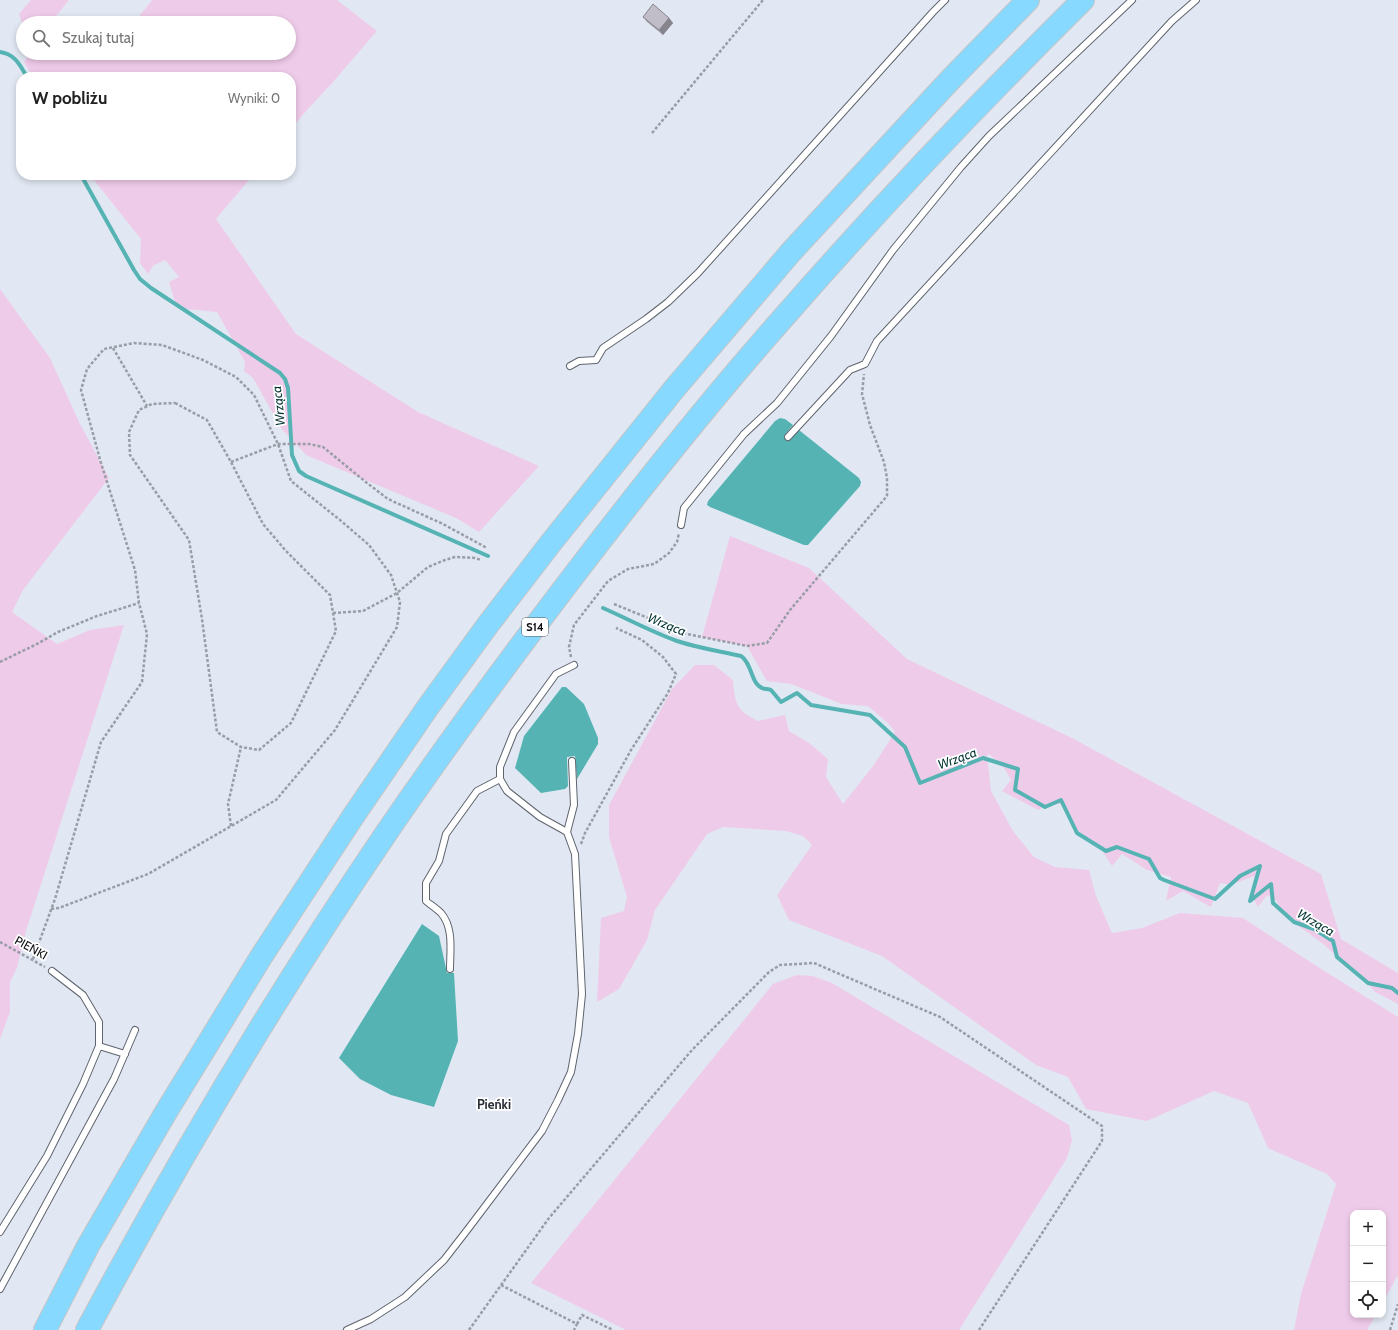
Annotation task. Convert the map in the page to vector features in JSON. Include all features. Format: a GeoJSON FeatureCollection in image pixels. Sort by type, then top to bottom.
{"type":"FeatureCollection","features":[{"type":"Feature","properties":{"kind":"highway"},"geometry":{"type":"LineString","coordinates":[[45,1330],[88,1246],[146,1146],[260,957],[428,707],[483,632],[550,544],[675,388],[786,258],[951,79],[1028,0]]}},
{"type":"Feature","properties":{"kind":"highway","name":"S14"},"geometry":{"type":"LineString","coordinates":[[87,1330],[132,1246],[194,1138],[291,978],[385,835],[452,739],[583,562],[705,410],[782,318],[897,191],[1019,64],[1083,0]]}},
{"type":"Feature","properties":{"kind":"lane"},"geometry":{"type":"LineString","coordinates":[[570,366],[580,361],[596,360],[602,348],[646,319],[668,302],[698,273],[906,41],[945,0]]}},
{"type":"Feature","properties":{"kind":"lane"},"geometry":{"type":"LineString","coordinates":[[681,525],[684,508],[744,434],[777,403],[831,336],[893,250],[961,167],[989,136],[1132,0]]}},
{"type":"Feature","properties":{"kind":"lane"},"geometry":{"type":"LineString","coordinates":[[788,437],[850,370],[865,364],[877,341],[1172,20],[1196,0]]}},
{"type":"Feature","properties":{"kind":"lane"},"geometry":{"type":"LineString","coordinates":[[567,832],[540,818],[507,791],[500,779],[500,768],[514,732],[556,674],[574,665]]}},
{"type":"Feature","properties":{"kind":"lane"},"geometry":{"type":"LineString","coordinates":[[347,1330],[371,1319],[405,1297],[444,1260],[542,1131],[571,1072],[578,1034],[582,994],[575,858],[567,832],[574,805],[572,761]]}},
{"type":"Feature","properties":{"kind":"lane"},"geometry":{"type":"LineString","coordinates":[[450,970],[450,933],[448,924],[441,913],[426,901],[426,883],[440,861],[446,834],[477,791],[500,779]]}},
{"type":"Feature","properties":{"kind":"lane"},"geometry":{"type":"LineString","coordinates":[[0,1232],[47,1156],[83,1084],[99,1046],[99,1022],[83,995],[52,971]]}},
{"type":"Feature","properties":{"kind":"lane"},"geometry":{"type":"LineString","coordinates":[[0,1289],[114,1079],[135,1030]]}},
{"type":"Feature","properties":{"kind":"lane"},"geometry":{"type":"LineString","coordinates":[[99,1046],[125,1054]]}},
{"type":"Feature","properties":{"kind":"path"},"geometry":{"type":"LineString","coordinates":[[652,133],[763,0]]}},
{"type":"Feature","properties":{"kind":"path"},"geometry":{"type":"LineString","coordinates":[[33,959],[51,909],[101,742],[142,682],[147,634],[139,603],[135,570],[101,463],[81,390],[87,369],[104,349],[134,343],[162,345],[203,360],[236,377],[254,395],[278,444],[291,481],[369,544],[391,576],[400,602],[397,627],[335,730],[276,800],[148,874],[59,908],[51,909]]}},
{"type":"Feature","properties":{"kind":"path"},"geometry":{"type":"LineString","coordinates":[[112,348],[147,406]]}},
{"type":"Feature","properties":{"kind":"path"},"geometry":{"type":"LineString","coordinates":[[614,604],[687,634],[747,646],[767,643],[790,610],[887,496],[887,478],[884,462],[870,425],[862,394],[865,364]]}},
{"type":"Feature","properties":{"kind":"path"},"geometry":{"type":"LineString","coordinates":[[175,403],[207,420],[231,462],[263,524],[286,552],[330,595],[336,631],[291,723],[259,750],[241,747],[217,732],[202,619],[189,540],[130,454],[129,432],[139,410],[152,404],[175,403]]}},
{"type":"Feature","properties":{"kind":"path"},"geometry":{"type":"LineString","coordinates":[[231,462],[278,444],[309,444],[323,447],[367,484],[388,499],[443,524],[487,548]]}},
{"type":"Feature","properties":{"kind":"path"},"geometry":{"type":"LineString","coordinates":[[574,665],[569,647],[574,625],[608,581],[628,569],[654,564],[669,553],[677,542],[681,525]]}},
{"type":"Feature","properties":{"kind":"path"},"geometry":{"type":"LineString","coordinates":[[333,614],[363,611],[397,593],[428,567],[444,560],[455,557],[475,558],[481,560]]}},
{"type":"Feature","properties":{"kind":"path"},"geometry":{"type":"LineString","coordinates":[[0,662],[58,632],[97,616],[139,603]]}},
{"type":"Feature","properties":{"kind":"path"},"geometry":{"type":"LineString","coordinates":[[575,858],[585,833],[631,750],[668,693],[676,674],[663,657],[642,640],[616,628]]}},
{"type":"Feature","properties":{"kind":"path"},"geometry":{"type":"LineString","coordinates":[[231,826],[228,804],[241,747]]}},
{"type":"Feature","properties":{"kind":"path","name":"PIEŃKI"},"geometry":{"type":"LineString","coordinates":[[0,942],[33,959],[52,971]]}},
{"type":"Feature","properties":{"kind":"path"},"geometry":{"type":"LineString","coordinates":[[469,1330],[550,1218],[692,1050],[769,972],[780,965],[814,963],[940,1017],[1102,1126],[1102,1141],[979,1330]]}},
{"type":"Feature","properties":{"kind":"path"},"geometry":{"type":"LineString","coordinates":[[501,1285],[577,1324]]}},
{"type":"Feature","properties":{"kind":"path"},"geometry":{"type":"LineString","coordinates":[[1390,1330],[1398,1304]]}},
{"type":"Feature","properties":{"kind":"path"},"geometry":{"type":"LineString","coordinates":[[574,1330],[582,1315],[613,1330]]}},
{"type":"Feature","properties":{"kind":"shaded area"},"geometry":{"type":"Polygon","coordinates":[[[31,0],[69,0],[56,16],[20,16],[19,14],[31,0]]]}},
{"type":"Feature","properties":{"kind":"shaded area"},"geometry":{"type":"Polygon","coordinates":[[[152,0],[337,0],[377,31],[296,123],[296,72],[30,72],[24,62],[25,60],[296,60],[296,16],[139,16],[152,0]]]}},
{"type":"Feature","properties":{"kind":"shaded area"},"geometry":{"type":"Polygon","coordinates":[[[94,180],[249,180],[216,219],[296,334],[418,412],[539,466],[479,532],[456,518],[306,455],[281,428],[253,378],[244,371],[245,362],[217,312],[177,308],[169,282],[179,277],[165,260],[153,266],[148,274],[140,263],[141,239],[94,180]]]}},
{"type":"Feature","properties":{"kind":"shaded area"},"geometry":{"type":"Polygon","coordinates":[[[0,289],[50,358],[79,422],[109,478],[23,590],[12,612],[57,644],[90,630],[124,625],[26,931],[17,968],[10,982],[10,1012],[0,1039],[0,289]]]}},
{"type":"Feature","properties":{"kind":"shaded area"},"geometry":{"type":"Polygon","coordinates":[[[780,418],[785,419],[793,425],[784,436],[788,440],[799,430],[859,478],[861,482],[860,486],[808,545],[804,545],[707,505],[708,501],[775,421],[780,418]]]}},
{"type":"Feature","properties":{"kind":"shaded area"},"geometry":{"type":"Polygon","coordinates":[[[730,536],[809,568],[907,659],[1072,738],[1321,874],[1341,939],[1398,973],[1398,1004],[1375,992],[1359,973],[1341,960],[1322,943],[1286,917],[1276,900],[1267,895],[1258,907],[1253,897],[1254,876],[1231,885],[1220,883],[1211,907],[1183,891],[1166,901],[1171,877],[1147,870],[1122,854],[1112,866],[1098,844],[1073,828],[1064,805],[1052,803],[1038,810],[1002,791],[1011,780],[1004,768],[989,754],[987,755],[991,791],[1013,831],[1034,857],[1055,867],[1089,870],[1096,896],[1112,933],[1142,928],[1180,913],[1243,918],[1398,1017],[1398,1275],[1386,1297],[1386,1210],[1350,1210],[1350,1318],[1374,1318],[1367,1330],[1294,1330],[1301,1294],[1336,1184],[1327,1174],[1268,1148],[1248,1103],[1214,1091],[1147,1121],[1086,1109],[1068,1077],[1036,1065],[882,956],[789,920],[777,895],[812,845],[803,836],[786,831],[723,827],[707,834],[655,910],[647,940],[619,989],[597,1002],[601,918],[624,911],[627,897],[609,837],[609,805],[672,689],[695,665],[714,665],[733,680],[736,701],[741,710],[758,721],[785,715],[789,731],[809,743],[828,759],[826,777],[843,804],[873,766],[895,732],[888,723],[868,706],[842,704],[791,684],[767,681],[747,646],[702,637],[730,536]]]}},
{"type":"Feature","properties":{"kind":"shaded area"},"geometry":{"type":"Polygon","coordinates":[[[562,687],[566,687],[584,704],[598,738],[598,744],[577,779],[575,756],[567,757],[568,786],[565,789],[541,793],[515,768],[524,736],[562,687]]]}},
{"type":"Feature","properties":{"kind":"shaded area"},"geometry":{"type":"Polygon","coordinates":[[[422,924],[439,936],[447,973],[454,973],[458,1041],[434,1107],[391,1095],[360,1079],[339,1058],[422,924]]]}},
{"type":"Feature","properties":{"kind":"shaded area"},"geometry":{"type":"Polygon","coordinates":[[[797,975],[813,976],[832,983],[1069,1125],[1072,1140],[1067,1158],[959,1330],[626,1330],[531,1283],[773,984],[797,975]]]}},
{"type":"Feature","properties":{"kind":"building"},"geometry":{"type":"Polygon","coordinates":[[[653,4],[669,18],[659,30],[643,17],[653,4]]]}},
{"type":"Feature","properties":{"kind":"waterway","name":"Wrząca"},"geometry":{"type":"LineString","coordinates":[[0,52],[10,55],[19,64],[24,72]]}},
{"type":"Feature","properties":{"kind":"waterway","name":"Wrząca"},"geometry":{"type":"LineString","coordinates":[[84,180],[140,279],[151,288],[280,373],[285,379],[288,388],[292,455],[299,471],[306,476],[488,556]]}},
{"type":"Feature","properties":{"kind":"waterway","name":"Wrząca"},"geometry":{"type":"LineString","coordinates":[[603,608],[649,630],[677,641],[701,648],[741,656],[745,659],[758,686],[771,690],[781,702],[797,693],[811,705],[870,715],[905,747],[920,783],[983,758],[1018,769],[1015,790],[1045,807],[1061,800],[1077,833],[1106,851],[1117,847],[1149,859],[1160,878],[1164,880],[1215,899],[1240,876],[1260,866],[1250,901],[1271,884],[1273,903],[1294,922],[1314,929],[1333,941],[1337,957],[1368,983],[1392,988],[1398,993]]}},
{"type":"Feature","properties":{"kind":"district","name":"Pieńki"},"geometry":{"type":"Point","coordinates":[494,1104]}}]}
